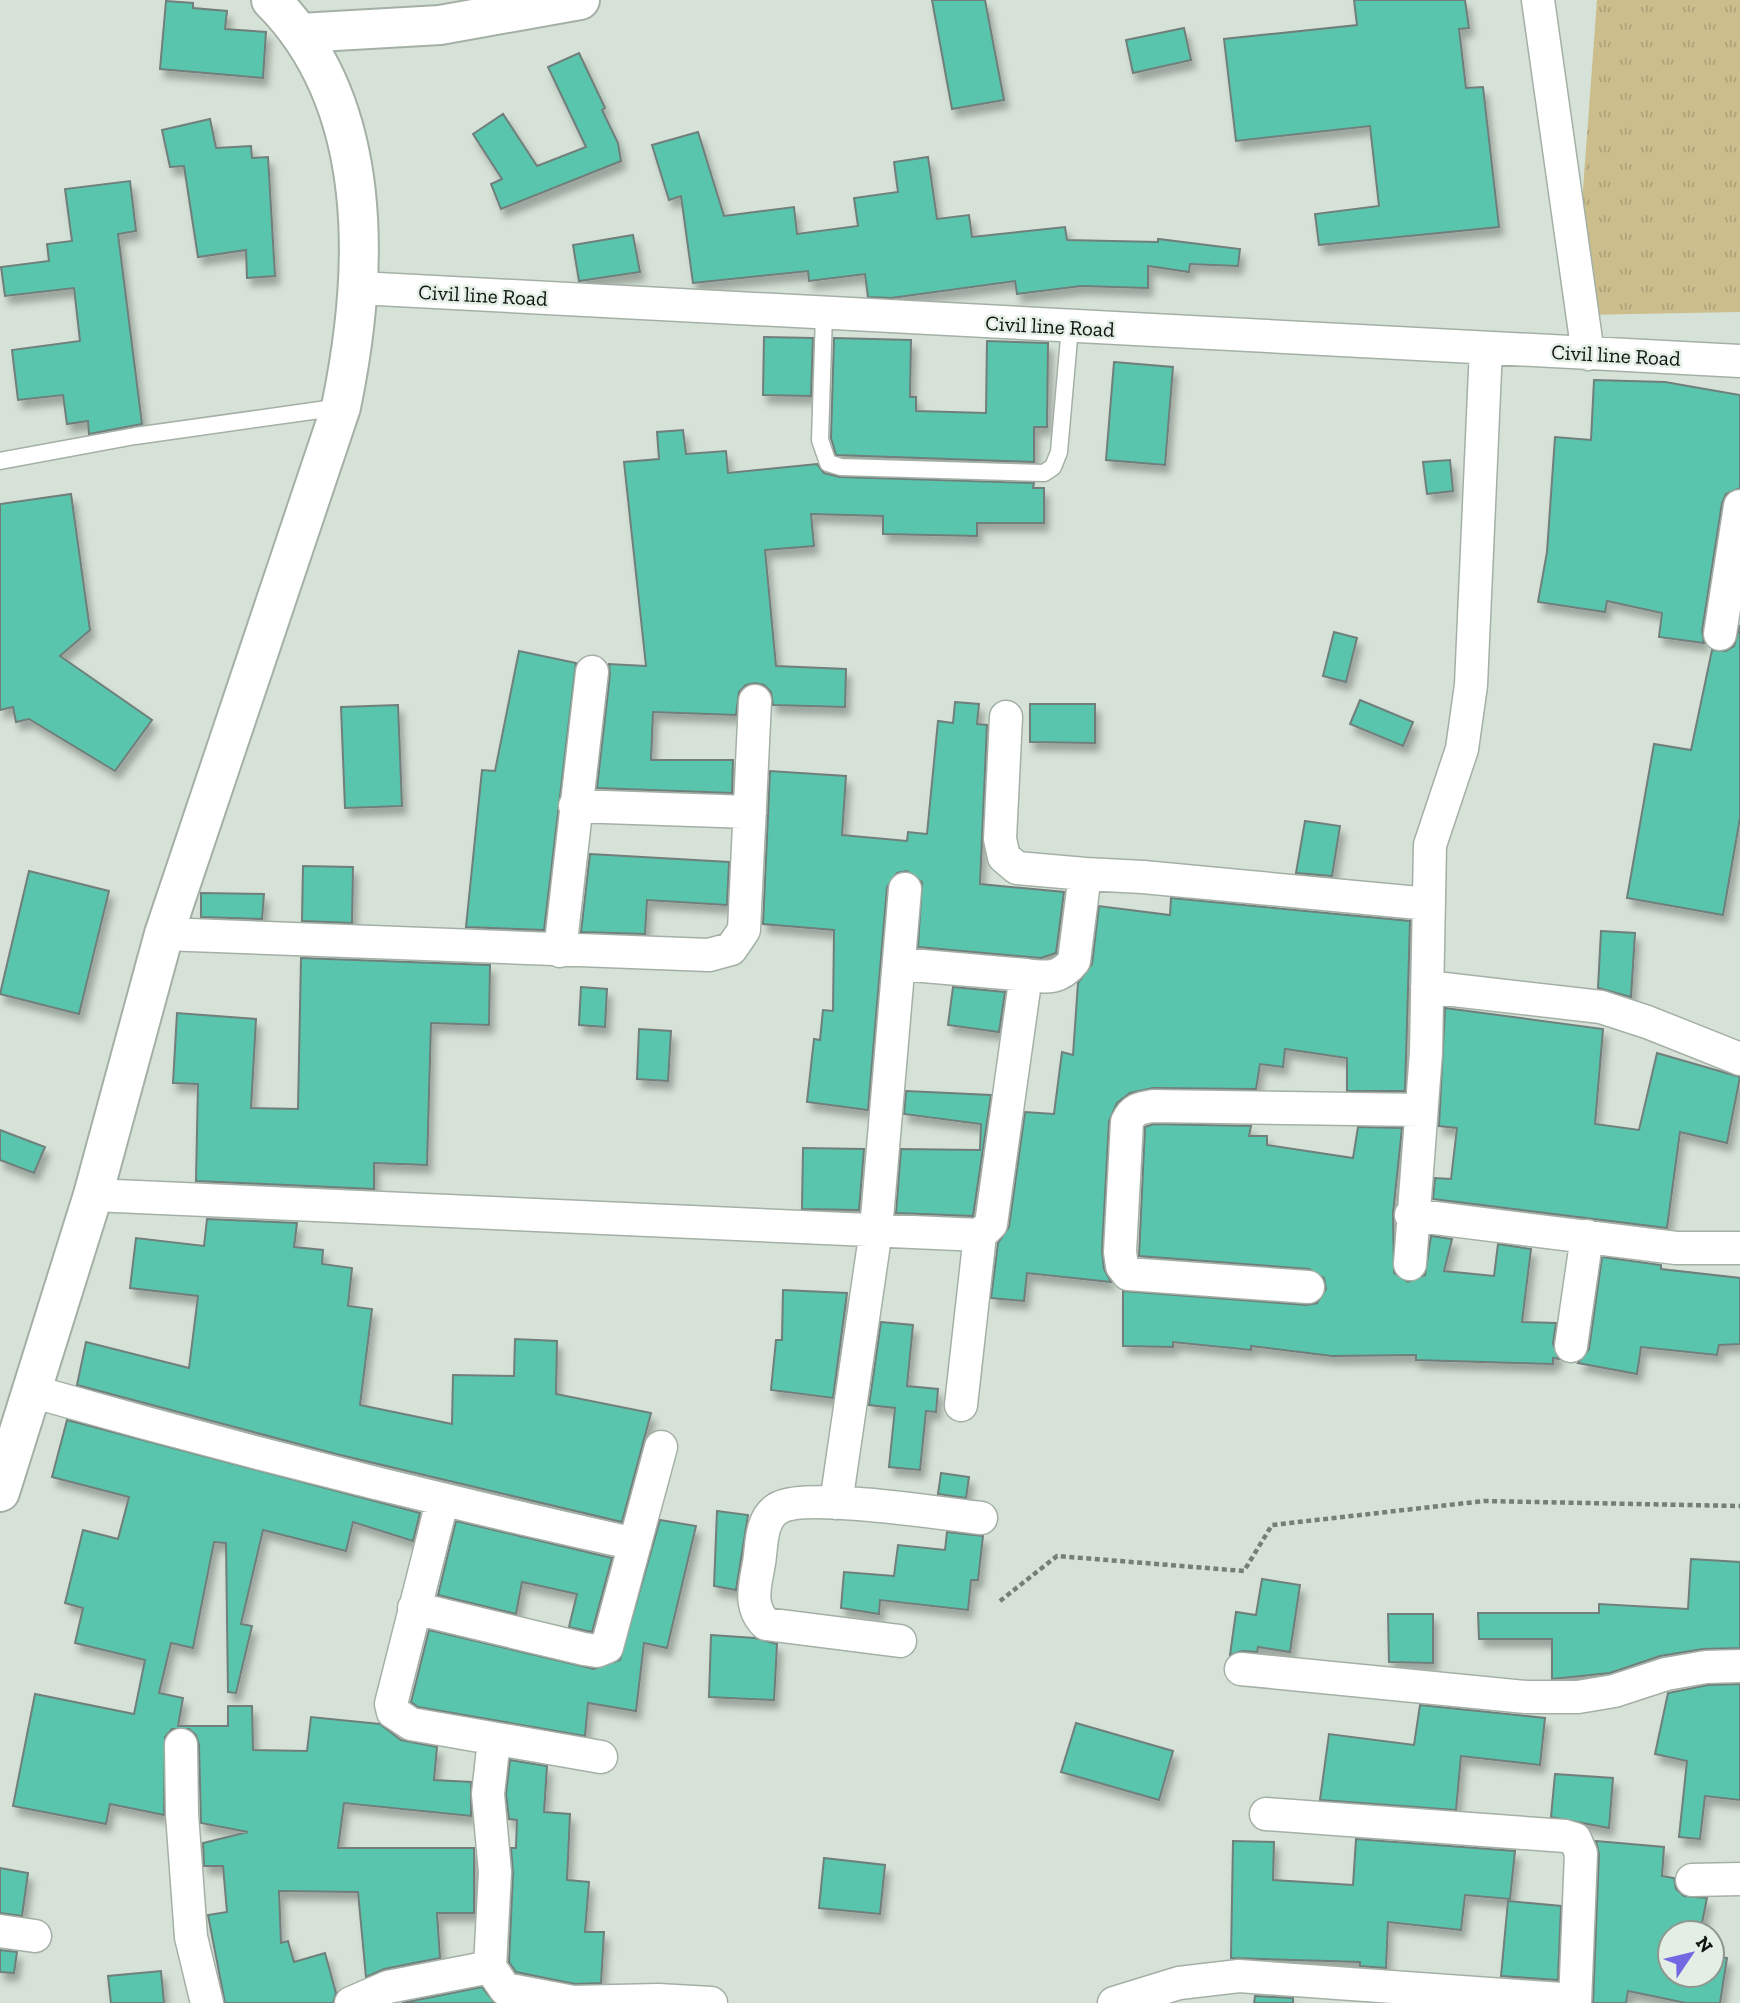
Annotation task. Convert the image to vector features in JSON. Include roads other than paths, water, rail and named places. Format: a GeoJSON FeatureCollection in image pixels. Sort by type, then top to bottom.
{"type":"FeatureCollection","features":[{"type":"Feature","properties":{"kind":"main road"},"geometry":{"type":"LineString","coordinates":[[0,1492],[93,1195],[164,934],[341,407],[353,349],[359,288],[357,199],[346,137],[325,78],[300,33],[271,0]]}},
{"type":"Feature","properties":{"kind":"main road"},"geometry":{"type":"LineString","coordinates":[[300,33],[440,25],[580,0]]}},
{"type":"Feature","properties":{"kind":"street"},"geometry":{"type":"LineString","coordinates":[[1538,0],[1588,354]]}},
{"type":"Feature","properties":{"kind":"street","name":"Civil line Road"},"geometry":{"type":"LineString","coordinates":[[359,288],[1740,361]]}},
{"type":"Feature","properties":{"kind":"street"},"geometry":{"type":"LineString","coordinates":[[1410,1264],[1427,987],[1430,845],[1462,749],[1471,685],[1486,348]]}},
{"type":"Feature","properties":{"kind":"street"},"geometry":{"type":"LineString","coordinates":[[1720,634],[1740,506]]}},
{"type":"Feature","properties":{"kind":"street"},"geometry":{"type":"LineString","coordinates":[[559,951],[592,672]]}},
{"type":"Feature","properties":{"kind":"street"},"geometry":{"type":"LineString","coordinates":[[164,934],[709,956],[731,949],[744,930],[755,701]]}},
{"type":"Feature","properties":{"kind":"street"},"geometry":{"type":"LineString","coordinates":[[1006,717],[1000,839],[1004,857],[1017,868],[1429,904]]}},
{"type":"Feature","properties":{"kind":"street"},"geometry":{"type":"LineString","coordinates":[[575,806],[750,812]]}},
{"type":"Feature","properties":{"kind":"street"},"geometry":{"type":"LineString","coordinates":[[900,964],[1049,978],[1065,972],[1074,961],[1085,874]]}},
{"type":"Feature","properties":{"kind":"street"},"geometry":{"type":"LineString","coordinates":[[836,1503],[876,1230],[905,889]]}},
{"type":"Feature","properties":{"kind":"street"},"geometry":{"type":"LineString","coordinates":[[961,1405],[980,1235],[991,1224],[1026,975]]}},
{"type":"Feature","properties":{"kind":"street"},"geometry":{"type":"LineString","coordinates":[[1427,987],[1601,1007],[1740,1059]]}},
{"type":"Feature","properties":{"kind":"street"},"geometry":{"type":"LineString","coordinates":[[1308,1287],[1128,1274],[1122,1266],[1120,1252],[1127,1122],[1131,1113],[1153,1106],[1420,1110]]}},
{"type":"Feature","properties":{"kind":"street"},"geometry":{"type":"LineString","coordinates":[[93,1195],[980,1235]]}},
{"type":"Feature","properties":{"kind":"street"},"geometry":{"type":"LineString","coordinates":[[1411,1215],[1676,1248],[1740,1248]]}},
{"type":"Feature","properties":{"kind":"street"},"geometry":{"type":"LineString","coordinates":[[1571,1346],[1587,1236]]}},
{"type":"Feature","properties":{"kind":"street"},"geometry":{"type":"LineString","coordinates":[[32,1391],[247,1453],[442,1502],[635,1544]]}},
{"type":"Feature","properties":{"kind":"street"},"geometry":{"type":"LineString","coordinates":[[414,1608],[597,1651],[607,1647],[661,1447]]}},
{"type":"Feature","properties":{"kind":"street"},"geometry":{"type":"LineString","coordinates":[[442,1502],[391,1704],[393,1712],[411,1724],[601,1757]]}},
{"type":"Feature","properties":{"kind":"street"},"geometry":{"type":"LineString","coordinates":[[900,1641],[766,1624],[757,1615],[753,1600],[766,1520],[777,1508],[792,1503],[836,1503],[981,1518]]}},
{"type":"Feature","properties":{"kind":"street"},"geometry":{"type":"LineString","coordinates":[[1241,1669],[1527,1697],[1578,1697],[1614,1691],[1666,1674],[1706,1667],[1740,1666]]}},
{"type":"Feature","properties":{"kind":"street"},"geometry":{"type":"LineString","coordinates":[[494,1740],[488,1794],[495,1872],[490,1967],[506,1989],[573,2002],[658,2000],[711,2003]]}},
{"type":"Feature","properties":{"kind":"street"},"geometry":{"type":"LineString","coordinates":[[181,1745],[188,1912],[191,1937],[207,2003]]}},
{"type":"Feature","properties":{"kind":"street"},"geometry":{"type":"LineString","coordinates":[[1132,2000],[1179,1983],[1239,1976],[1347,1993],[1575,2002],[1581,1853],[1575,1839],[1564,1836],[1266,1814]]}},
{"type":"Feature","properties":{"kind":"street"},"geometry":{"type":"LineString","coordinates":[[1692,1880],[1740,1879]]}},
{"type":"Feature","properties":{"kind":"street"},"geometry":{"type":"LineString","coordinates":[[0,1931],[35,1936]]}},
{"type":"Feature","properties":{"kind":"street"},"geometry":{"type":"LineString","coordinates":[[351,2003],[490,1967]]}},
{"type":"Feature","properties":{"kind":"lane"},"geometry":{"type":"LineString","coordinates":[[824,314],[820,440],[828,463],[841,467],[1044,473],[1053,467],[1059,452],[1070,327]]}},
{"type":"Feature","properties":{"kind":"lane"},"geometry":{"type":"LineString","coordinates":[[0,461],[135,436],[341,407]]}}]}
